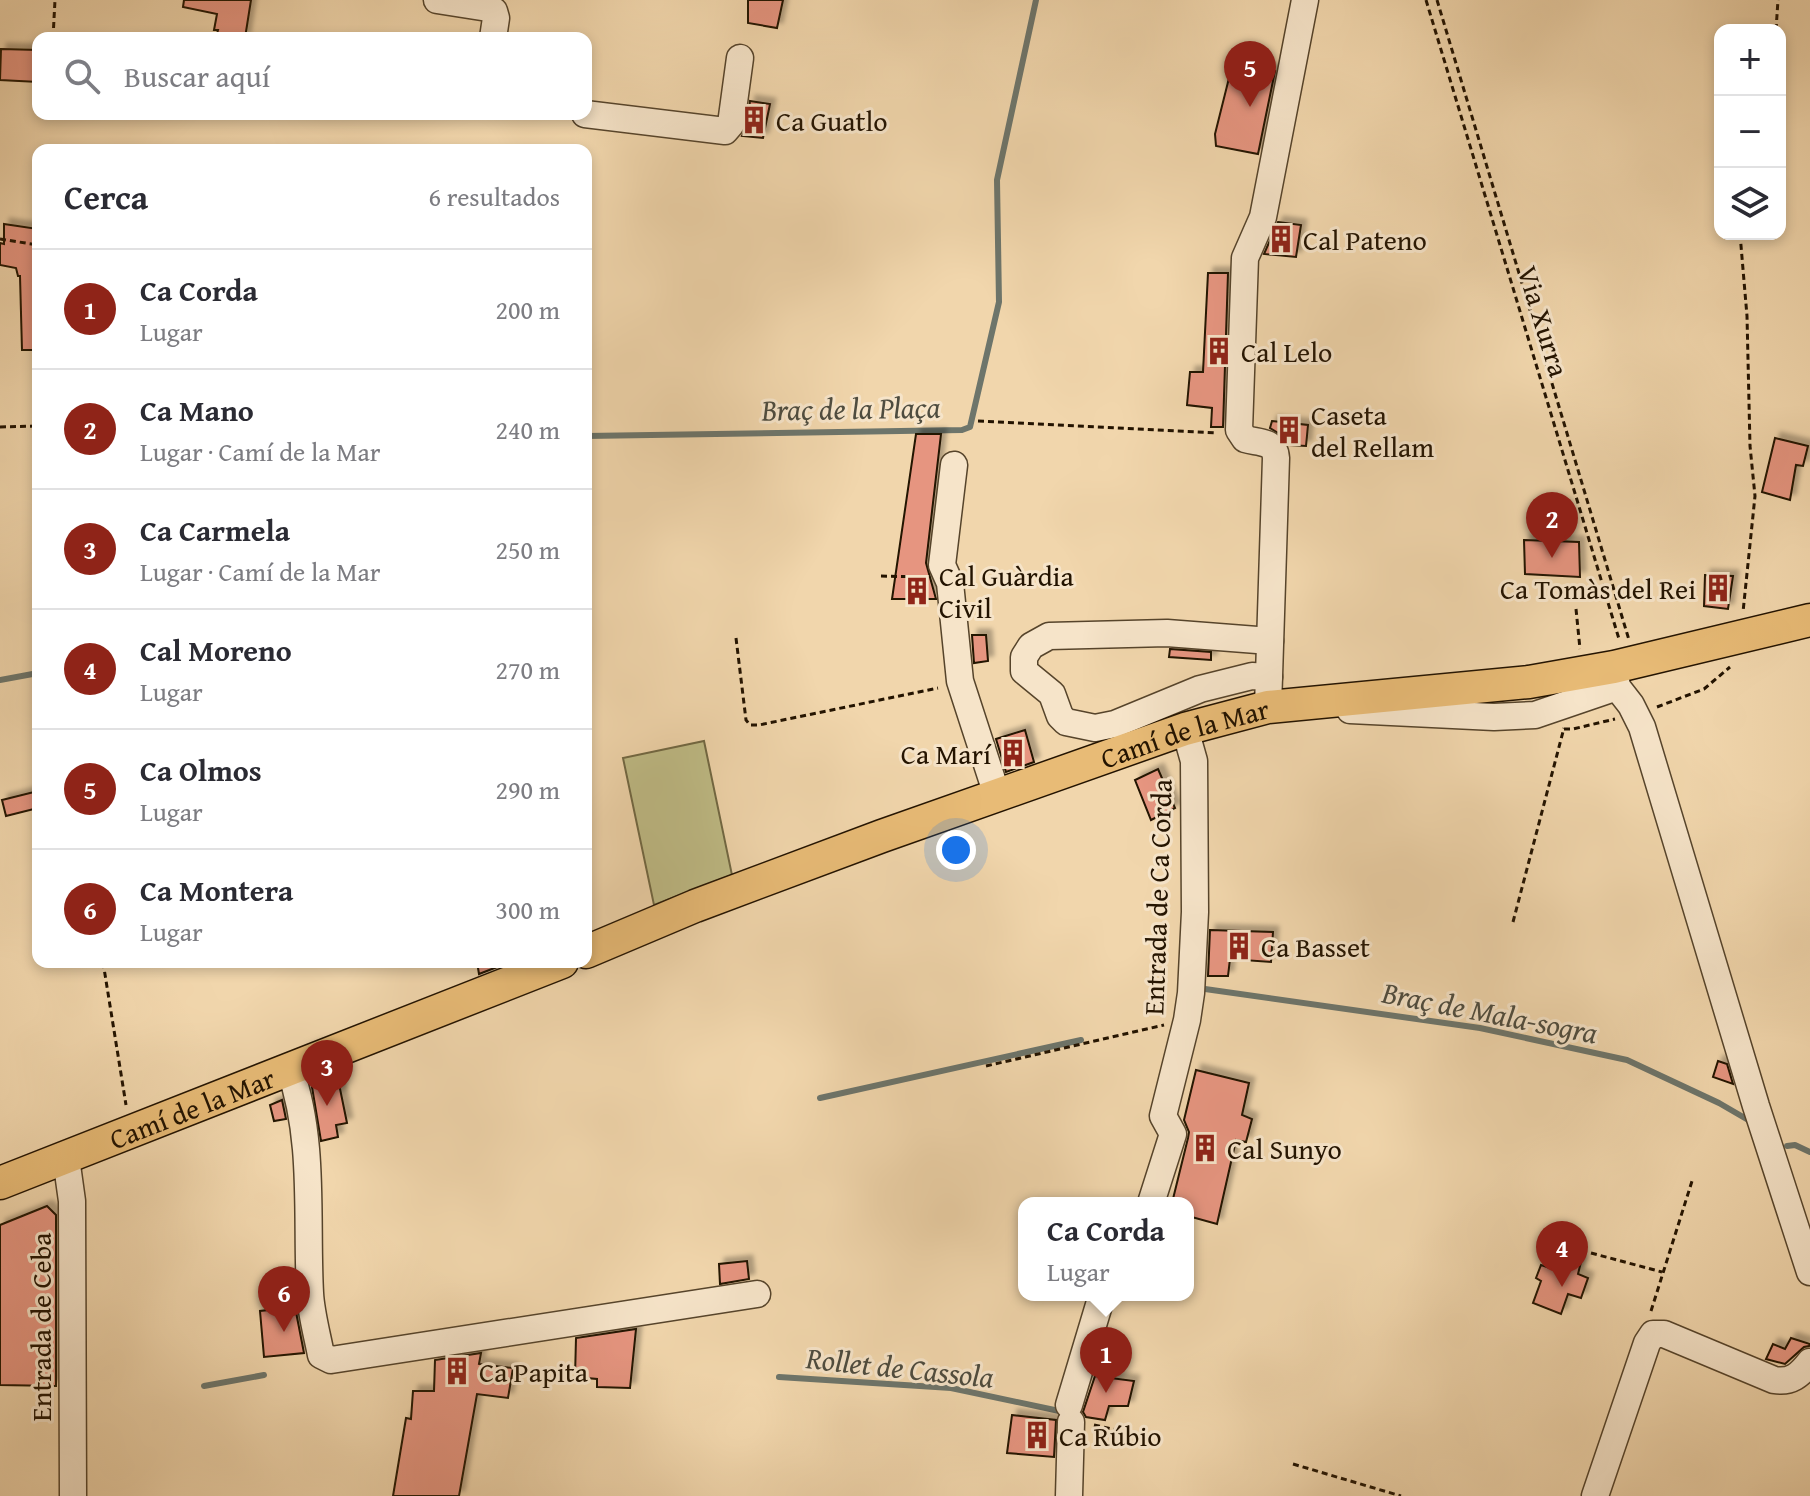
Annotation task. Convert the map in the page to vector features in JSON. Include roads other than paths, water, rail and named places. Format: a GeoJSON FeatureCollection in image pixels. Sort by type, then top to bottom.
{"type":"FeatureCollection","features":[{"type":"Feature","properties":{"kind":"main road","name":"Camí de la Mar"},"geometry":{"type":"LineString","coordinates":[[592,949],[695,906],[1185,729],[1269,692],[1302,704],[1529,682],[1739,648],[1810,620]]}},
{"type":"Feature","properties":{"kind":"main road","name":"Camí de la Mar"},"geometry":{"type":"LineString","coordinates":[[0,1183],[547,968]]}},
{"type":"Feature","properties":{"kind":"street"},"geometry":{"type":"LineString","coordinates":[[437,0],[494,11],[494,32]]}},
{"type":"Feature","properties":{"kind":"street"},"geometry":{"type":"LineString","coordinates":[[1269,692],[1276,451],[1270,445],[1245,439],[1241,435],[1245,258],[1263,217],[1305,0]]}},
{"type":"Feature","properties":{"kind":"street"},"geometry":{"type":"LineString","coordinates":[[592,115],[725,131],[731,124],[740,58]]}},
{"type":"Feature","properties":{"kind":"street"},"geometry":{"type":"LineString","coordinates":[[954,465],[942,565],[950,583],[961,685],[997,795]]}},
{"type":"Feature","properties":{"kind":"street"},"geometry":{"type":"LineString","coordinates":[[1269,692],[1252,676],[1200,689],[1115,724],[1095,728],[1066,722],[1060,716],[1052,694],[1024,671],[1024,657],[1031,646],[1049,636],[1167,633],[1270,641]]}},
{"type":"Feature","properties":{"kind":"street"},"geometry":{"type":"LineString","coordinates":[[1302,704],[1360,711],[1567,717],[1615,668],[1647,742],[1756,1106],[1810,1272]]}},
{"type":"Feature","properties":{"kind":"street","name":"Entrada de Ca Corda"},"geometry":{"type":"LineString","coordinates":[[1153,1197],[1173,1134],[1163,1116],[1187,1020],[1195,912],[1194,761],[1185,729]]}},
{"type":"Feature","properties":{"kind":"street"},"geometry":{"type":"LineString","coordinates":[[290,1070],[304,1125],[310,1298],[321,1355],[325,1358],[331,1360],[757,1294]]}},
{"type":"Feature","properties":{"kind":"street","name":"Entrada de Ceba"},"geometry":{"type":"LineString","coordinates":[[66,1158],[72,1201],[73,1496]]}},
{"type":"Feature","properties":{"kind":"street"},"geometry":{"type":"LineString","coordinates":[[1069,1496],[1070,1414],[1100,1301]]}},
{"type":"Feature","properties":{"kind":"street"},"geometry":{"type":"LineString","coordinates":[[1595,1496],[1647,1343],[1653,1334],[1664,1334],[1785,1382],[1799,1375],[1810,1362]]}},
{"type":"Feature","properties":{"kind":"waterway","name":"Braç de la Plaça"},"geometry":{"type":"LineString","coordinates":[[592,436],[962,430],[970,427],[999,302],[997,180],[1036,0]]}},
{"type":"Feature","properties":{"kind":"waterway"},"geometry":{"type":"LineString","coordinates":[[0,680],[32,674]]}},
{"type":"Feature","properties":{"kind":"waterway","name":"Braç de Mala-sogra"},"geometry":{"type":"LineString","coordinates":[[1198,988],[1480,1028],[1627,1060],[1750,1121]]}},
{"type":"Feature","properties":{"kind":"waterway","name":"Braç de Mala-sogra"},"geometry":{"type":"LineString","coordinates":[[820,1098],[1081,1040]]}},
{"type":"Feature","properties":{"kind":"waterway","name":"Braç de Mala-sogra"},"geometry":{"type":"LineString","coordinates":[[1787,1146],[1795,1145],[1810,1152]]}},
{"type":"Feature","properties":{"kind":"waterway","name":"Rollet de Cassola"},"geometry":{"type":"LineString","coordinates":[[204,1386],[264,1375]]}},
{"type":"Feature","properties":{"kind":"waterway","name":"Rollet de Cassola"},"geometry":{"type":"LineString","coordinates":[[779,1377],[951,1388],[1064,1412]]}},
{"type":"Feature","properties":{"kind":"place","name":"Ca Olmos"},"geometry":{"type":"Point","coordinates":[1250,107]}},
{"type":"Feature","properties":{"kind":"place","name":"Ca Guatlo"},"geometry":{"type":"Point","coordinates":[754,120]}},
{"type":"Feature","properties":{"kind":"place","name":"Cal Pateno"},"geometry":{"type":"Point","coordinates":[1281,239]}},
{"type":"Feature","properties":{"kind":"place","name":"Cal Lelo"},"geometry":{"type":"Point","coordinates":[1219,351]}},
{"type":"Feature","properties":{"kind":"place","name":"Caseta del Rellam"},"geometry":{"type":"Point","coordinates":[1289,430]}},
{"type":"Feature","properties":{"kind":"place","name":"Ca Mano"},"geometry":{"type":"Point","coordinates":[1552,558]}},
{"type":"Feature","properties":{"kind":"place","name":"Ca Tomàs del Rei"},"geometry":{"type":"Point","coordinates":[1718,588]}},
{"type":"Feature","properties":{"kind":"place","name":"Cal Guàrdia Civil"},"geometry":{"type":"Point","coordinates":[917,591]}},
{"type":"Feature","properties":{"kind":"place","name":"Ca Marí"},"geometry":{"type":"Point","coordinates":[1013,753]}},
{"type":"Feature","properties":{"kind":"place","name":"Ca Basset"},"geometry":{"type":"Point","coordinates":[1239,946]}},
{"type":"Feature","properties":{"kind":"place","name":"Ca Carmela"},"geometry":{"type":"Point","coordinates":[327,1106]}},
{"type":"Feature","properties":{"kind":"place","name":"Cal Sunyo"},"geometry":{"type":"Point","coordinates":[1205,1148]}},
{"type":"Feature","properties":{"kind":"place","name":"Cal Moreno"},"geometry":{"type":"Point","coordinates":[1562,1287]}},
{"type":"Feature","properties":{"kind":"place","name":"Ca Montera"},"geometry":{"type":"Point","coordinates":[284,1332]}},
{"type":"Feature","properties":{"kind":"place","name":"Ca Papita"},"geometry":{"type":"Point","coordinates":[457,1371]}},
{"type":"Feature","properties":{"kind":"place","name":"Ca Corda"},"geometry":{"type":"Point","coordinates":[1106,1393]}},
{"type":"Feature","properties":{"kind":"place","name":"Ca Rúbio"},"geometry":{"type":"Point","coordinates":[1037,1435]}}]}
